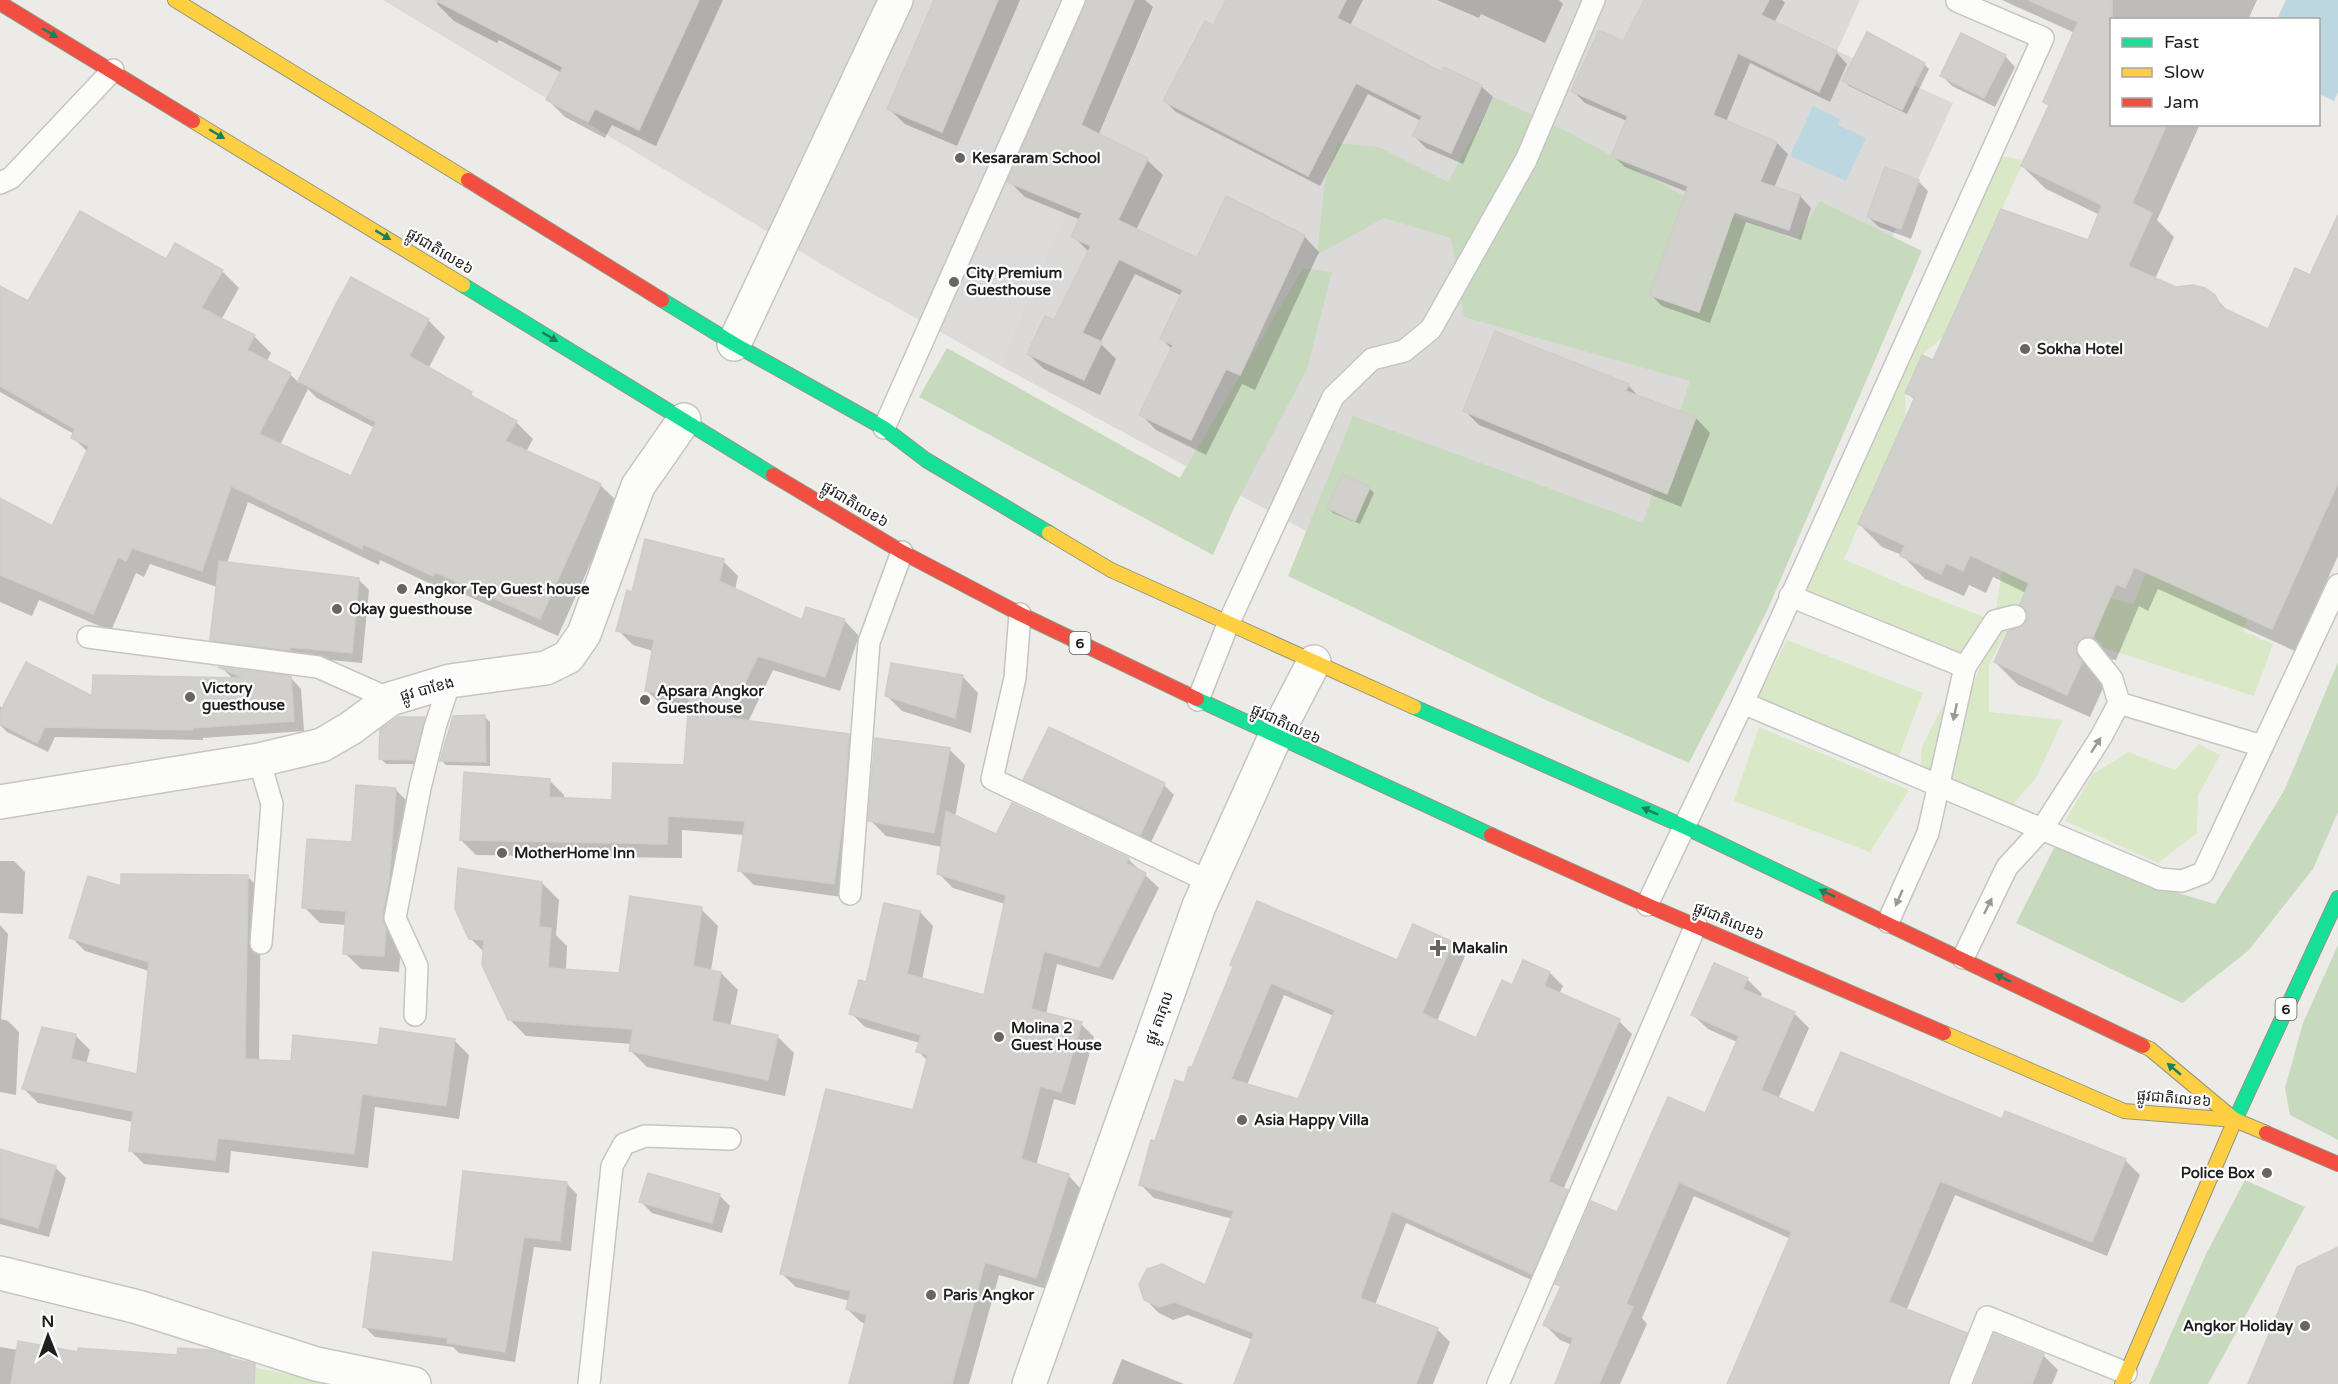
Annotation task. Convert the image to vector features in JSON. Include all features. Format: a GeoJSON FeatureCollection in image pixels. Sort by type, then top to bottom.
{"type":"FeatureCollection","features":[{"type":"Feature","properties":{"kind":"main road","name":"ផ្លូវជាតិលេខ៦"},"geometry":{"type":"LineString","coordinates":[[178,1],[734,344],[884,428],[926,460],[1111,570],[1683,826],[2150,1049],[2235,1120]]}},
{"type":"Feature","properties":{"kind":"main road","name":"ផ្លូវជាតិលេខ៦"},"geometry":{"type":"LineString","coordinates":[[0,3],[902,552],[1020,614],[1275,737],[1647,905],[2124,1111],[2235,1120]]}},
{"type":"Feature","properties":{"kind":"main road","name":"6"},"geometry":{"type":"LineString","coordinates":[[2235,1120],[2338,898]]}},
{"type":"Feature","properties":{"kind":"main road"},"geometry":{"type":"LineString","coordinates":[[2124,1378],[2235,1120],[2338,1164]]}},
{"type":"Feature","properties":{"kind":"street"},"geometry":{"type":"LineString","coordinates":[[734,344],[896,0]]}},
{"type":"Feature","properties":{"kind":"street","name":"ផ្លូវ បាខែង"},"geometry":{"type":"LineString","coordinates":[[0,802],[259,760],[322,745],[351,728],[390,699],[450,681],[546,668],[568,657],[584,634],[638,486],[684,420]]}},
{"type":"Feature","properties":{"kind":"street","name":"ផ្លូវ តាភុល"},"geometry":{"type":"LineString","coordinates":[[1029,1384],[1199,906],[1275,737],[1314,662]]}},
{"type":"Feature","properties":{"kind":"street"},"geometry":{"type":"LineString","coordinates":[[0,1273],[138,1307],[316,1364],[414,1384]]}},
{"type":"Feature","properties":{"kind":"lane"},"geometry":{"type":"LineString","coordinates":[[884,428],[1074,0]]}},
{"type":"Feature","properties":{"kind":"lane"},"geometry":{"type":"LineString","coordinates":[[1198,700],[1228,624],[1334,397],[1372,359],[1404,351],[1431,329],[1526,160],[1594,0]]}},
{"type":"Feature","properties":{"kind":"lane"},"geometry":{"type":"LineString","coordinates":[[1647,905],[1743,703],[2043,38],[1957,1]]}},
{"type":"Feature","properties":{"kind":"lane"},"geometry":{"type":"LineString","coordinates":[[0,183],[11,178],[113,70]]}},
{"type":"Feature","properties":{"kind":"lane"},"geometry":{"type":"LineString","coordinates":[[850,894],[869,642],[902,552]]}},
{"type":"Feature","properties":{"kind":"lane"},"geometry":{"type":"LineString","coordinates":[[1743,703],[2160,879],[2182,882],[2203,873],[2338,585]]}},
{"type":"Feature","properties":{"kind":"lane"},"geometry":{"type":"LineString","coordinates":[[1790,596],[1965,667]]}},
{"type":"Feature","properties":{"kind":"lane"},"geometry":{"type":"LineString","coordinates":[[1020,614],[1015,678],[992,779],[1210,882]]}},
{"type":"Feature","properties":{"kind":"lane"},"geometry":{"type":"LineString","coordinates":[[1888,922],[1928,833],[1965,667],[1995,621],[2015,616]]}},
{"type":"Feature","properties":{"kind":"lane"},"geometry":{"type":"LineString","coordinates":[[88,637],[318,667],[390,699]]}},
{"type":"Feature","properties":{"kind":"lane"},"geometry":{"type":"LineString","coordinates":[[1963,958],[2007,867],[2042,829],[2102,737],[2119,703],[2112,679],[2088,649]]}},
{"type":"Feature","properties":{"kind":"lane"},"geometry":{"type":"LineString","coordinates":[[415,1015],[417,966],[395,918],[420,788],[450,681]]}},
{"type":"Feature","properties":{"kind":"lane"},"geometry":{"type":"LineString","coordinates":[[2119,703],[2262,746]]}},
{"type":"Feature","properties":{"kind":"lane"},"geometry":{"type":"LineString","coordinates":[[259,760],[272,804],[261,943]]}},
{"type":"Feature","properties":{"kind":"lane"},"geometry":{"type":"LineString","coordinates":[[1498,1384],[1696,925]]}},
{"type":"Feature","properties":{"kind":"lane"},"geometry":{"type":"LineString","coordinates":[[589,1384],[612,1166],[624,1144],[645,1136],[730,1139]]}},
{"type":"Feature","properties":{"kind":"lane"},"geometry":{"type":"LineString","coordinates":[[1960,1384],[1987,1317],[2124,1378]]}},
{"type":"Feature","properties":{"kind":"shaded area"},"geometry":{"type":"Polygon","coordinates":[[[383,0],[1157,0],[999,365],[841,276],[383,0]]]}},
{"type":"Feature","properties":{"kind":"shaded area"},"geometry":{"type":"Polygon","coordinates":[[[1157,0],[1860,0],[1837,51],[1953,103],[1679,703],[1393,578],[999,365],[1157,0]]]}},
{"type":"Feature","properties":{"kind":"green space"},"geometry":{"type":"Polygon","coordinates":[[[1494,97],[1574,135],[1680,194],[1796,240],[1820,201],[1922,251],[1767,611],[1689,763],[1550,702],[1288,576],[1353,416],[1643,523],[1690,381],[1464,317],[1451,238],[1384,218],[1317,255],[1325,180],[1338,143],[1379,147],[1448,182],[1494,97]]]}},
{"type":"Feature","properties":{"kind":"green space"},"geometry":{"type":"Polygon","coordinates":[[[1990,154],[2024,160],[1945,335],[1922,355],[1905,393],[1906,417],[1844,559],[1994,621],[2001,577],[2014,524],[2035,603],[2015,616],[1989,664],[1989,712],[2063,720],[2036,778],[2009,809],[1920,773],[1922,747],[1943,705],[1966,704],[1990,639],[1980,625],[1955,663],[1797,599],[1990,154]]]}},
{"type":"Feature","properties":{"kind":"green space"},"geometry":{"type":"Polygon","coordinates":[[[1303,268],[1332,272],[1307,369],[1235,506],[1213,555],[919,397],[947,348],[1180,478],[1303,268]]]}},
{"type":"Feature","properties":{"kind":"green space"},"geometry":{"type":"Polygon","coordinates":[[[2146,572],[2247,618],[2243,631],[2273,644],[2254,696],[2104,648],[2088,629],[2110,598],[2134,604],[2146,572]]]}},
{"type":"Feature","properties":{"kind":"green space"},"geometry":{"type":"Polygon","coordinates":[[[1787,640],[1923,693],[1899,756],[1756,701],[1787,640]]]}},
{"type":"Feature","properties":{"kind":"green space"},"geometry":{"type":"Polygon","coordinates":[[[2338,662],[2338,812],[2313,869],[2248,951],[2182,1003],[2016,923],[2056,844],[2135,880],[2215,904],[2285,789],[2338,662]]]}},
{"type":"Feature","properties":{"kind":"green space"},"geometry":{"type":"Polygon","coordinates":[[[1759,727],[1909,790],[1870,852],[1734,801],[1759,727]]]}},
{"type":"Feature","properties":{"kind":"green space"},"geometry":{"type":"Polygon","coordinates":[[[2199,744],[2220,755],[2198,795],[2197,833],[2158,863],[2065,821],[2093,774],[2128,752],[2175,770],[2199,744]]]}},
{"type":"Feature","properties":{"kind":"green space"},"geometry":{"type":"Polygon","coordinates":[[[2338,945],[2338,1140],[2290,1115],[2285,1088],[2303,1023],[2338,945]]]}},
{"type":"Feature","properties":{"kind":"green space"},"geometry":{"type":"Polygon","coordinates":[[[2245,1180],[2305,1207],[2208,1384],[2149,1384],[2206,1254],[2245,1180]]]}},
{"type":"Feature","properties":{"kind":"green space"},"geometry":{"type":"Polygon","coordinates":[[[216,1360],[336,1384],[217,1384],[216,1360]]]}},
{"type":"Feature","properties":{"kind":"water"},"geometry":{"type":"Polygon","coordinates":[[[2286,0],[2338,0],[2338,92],[2334,101],[2320,94],[2320,18],[2277,18],[2286,0]]]}},
{"type":"Feature","properties":{"kind":"water"},"geometry":{"type":"Polygon","coordinates":[[[1813,106],[1840,119],[1838,125],[1866,138],[1846,181],[1790,156],[1813,106]]]}},
{"type":"Feature","properties":{"kind":"building"},"geometry":{"type":"Polygon","coordinates":[[[435,0],[699,0],[639,130],[595,109],[588,122],[546,100],[563,67],[435,0]]]}},
{"type":"Feature","properties":{"kind":"building"},"geometry":{"type":"Polygon","coordinates":[[[934,0],[998,0],[942,132],[887,109],[934,0]]]}},
{"type":"Feature","properties":{"kind":"building"},"geometry":{"type":"Polygon","coordinates":[[[1087,0],[1134,0],[1081,125],[1148,158],[1118,220],[1197,258],[1226,196],[1305,235],[1240,375],[1226,369],[1191,440],[1139,415],[1173,345],[1160,339],[1183,290],[1119,259],[1082,333],[1102,342],[1084,380],[1027,354],[1045,316],[1054,320],[1091,246],[1071,237],[1082,213],[1007,182],[1087,0]]]}},
{"type":"Feature","properties":{"kind":"building"},"geometry":{"type":"Polygon","coordinates":[[[1226,0],[1346,0],[1337,18],[1442,72],[1444,67],[1482,85],[1451,153],[1412,136],[1422,116],[1356,83],[1308,176],[1163,101],[1205,21],[1213,25],[1226,0]]]}},
{"type":"Feature","properties":{"kind":"building"},"geometry":{"type":"Polygon","coordinates":[[[1644,0],[1769,0],[1761,15],[1837,51],[1819,92],[1738,53],[1713,115],[1777,142],[1760,182],[1800,195],[1789,230],[1734,212],[1699,312],[1649,295],[1688,186],[1611,156],[1628,116],[1571,91],[1599,30],[1623,41],[1644,0]]]}},
{"type":"Feature","properties":{"kind":"building","name":"Sokha Hotel"},"geometry":{"type":"Polygon","coordinates":[[[2028,0],[2112,0],[2110,126],[2166,126],[2132,203],[2152,213],[2128,266],[2176,287],[2193,285],[2205,288],[2215,295],[2221,307],[2268,329],[2295,268],[2310,275],[2338,215],[2338,483],[2272,629],[2134,567],[2125,588],[2116,584],[2093,637],[2086,637],[2076,644],[2076,651],[2082,662],[2067,695],[1994,662],[2008,631],[2023,626],[2027,620],[2027,612],[2020,604],[2029,583],[1970,555],[1963,571],[1946,563],[1941,574],[1900,556],[1905,545],[1858,524],[1915,397],[1905,393],[1922,355],[1933,360],[2001,209],[2088,240],[2102,205],[2021,166],[2049,105],[2043,102],[2078,22],[2028,0]]]}},
{"type":"Feature","properties":{"kind":"building"},"geometry":{"type":"Polygon","coordinates":[[[1867,32],[1925,63],[1902,110],[1842,81],[1867,32]]]}},
{"type":"Feature","properties":{"kind":"building"},"geometry":{"type":"Polygon","coordinates":[[[1961,33],[2006,55],[1984,98],[1940,76],[1961,33]]]}},
{"type":"Feature","properties":{"kind":"building"},"geometry":{"type":"Polygon","coordinates":[[[1885,167],[1919,180],[1901,229],[1867,217],[1885,167]]]}},
{"type":"Feature","properties":{"kind":"building"},"geometry":{"type":"Polygon","coordinates":[[[80,211],[166,259],[175,243],[223,270],[201,308],[255,335],[247,350],[291,373],[259,434],[351,476],[376,422],[298,381],[336,304],[351,277],[429,319],[409,356],[472,392],[470,395],[517,421],[505,441],[601,484],[540,619],[435,572],[433,576],[363,544],[362,549],[231,486],[202,571],[132,548],[126,561],[118,557],[93,614],[0,575],[0,498],[52,526],[89,446],[71,438],[75,429],[0,386],[0,286],[28,301],[80,211]]]}},
{"type":"Feature","properties":{"kind":"building"},"geometry":{"type":"Polygon","coordinates":[[[1495,331],[1629,384],[1626,391],[1696,417],[1667,494],[1463,411],[1495,331]]]}},
{"type":"Feature","properties":{"kind":"building"},"geometry":{"type":"Polygon","coordinates":[[[1342,474],[1370,487],[1355,521],[1327,508],[1342,474]]]}},
{"type":"Feature","properties":{"kind":"building"},"geometry":{"type":"Polygon","coordinates":[[[645,539],[724,559],[719,581],[802,620],[806,607],[845,619],[825,677],[758,656],[728,718],[849,734],[843,819],[834,884],[738,871],[745,821],[668,816],[667,844],[460,840],[464,772],[550,779],[549,797],[612,800],[613,763],[684,765],[689,698],[645,691],[654,640],[616,631],[627,590],[632,592],[645,539]]]}},
{"type":"Feature","properties":{"kind":"building"},"geometry":{"type":"Polygon","coordinates":[[[219,561],[359,578],[352,653],[289,647],[290,650],[210,640],[219,561]]]}},
{"type":"Feature","properties":{"kind":"building"},"geometry":{"type":"Polygon","coordinates":[[[26,662],[92,696],[93,675],[244,678],[218,667],[291,676],[294,721],[193,728],[193,730],[45,727],[37,743],[0,724],[0,712],[26,662]]]}},
{"type":"Feature","properties":{"kind":"building"},"geometry":{"type":"Polygon","coordinates":[[[891,663],[963,675],[955,718],[885,696],[891,663]]]}},
{"type":"Feature","properties":{"kind":"building"},"geometry":{"type":"Polygon","coordinates":[[[485,715],[486,762],[440,761],[453,716],[485,715]]]}},
{"type":"Feature","properties":{"kind":"building"},"geometry":{"type":"Polygon","coordinates":[[[398,717],[425,717],[414,760],[379,759],[380,730],[398,717]]]}},
{"type":"Feature","properties":{"kind":"building"},"geometry":{"type":"Polygon","coordinates":[[[1049,727],[1165,783],[1140,835],[1023,780],[1049,727]]]}},
{"type":"Feature","properties":{"kind":"building"},"geometry":{"type":"Polygon","coordinates":[[[875,738],[950,748],[934,833],[868,821],[875,738]]]}},
{"type":"Feature","properties":{"kind":"building"},"geometry":{"type":"Polygon","coordinates":[[[356,785],[396,788],[389,880],[382,916],[386,928],[384,956],[343,954],[346,911],[302,908],[307,839],[352,842],[356,785]]]}},
{"type":"Feature","properties":{"kind":"building"},"geometry":{"type":"Polygon","coordinates":[[[1012,803],[1129,858],[1126,863],[1146,873],[1099,967],[1044,951],[1031,1009],[1082,1022],[1061,1092],[1040,1086],[1021,1159],[1069,1174],[1036,1278],[985,1262],[952,1384],[849,1384],[867,1315],[846,1309],[851,1291],[780,1274],[826,1089],[913,1110],[928,1055],[916,1052],[921,1035],[849,1014],[859,980],[866,982],[884,903],[920,911],[907,974],[984,995],[1006,895],[937,874],[946,811],[996,834],[1012,803]]]}},
{"type":"Feature","properties":{"kind":"building"},"geometry":{"type":"Polygon","coordinates":[[[458,868],[542,882],[539,927],[551,928],[548,968],[619,973],[630,896],[702,907],[693,966],[721,972],[712,1021],[778,1035],[768,1080],[629,1051],[633,1029],[508,1020],[482,965],[484,940],[469,939],[455,909],[458,868]]]}},
{"type":"Feature","properties":{"kind":"building"},"geometry":{"type":"Polygon","coordinates":[[[121,874],[248,875],[245,1059],[291,1061],[293,1035],[378,1045],[380,1028],[455,1039],[446,1106],[362,1094],[354,1154],[218,1138],[215,1160],[129,1151],[133,1111],[22,1089],[42,1027],[76,1034],[71,1059],[137,1074],[149,962],[69,938],[88,876],[121,886],[121,874]]]}},
{"type":"Feature","properties":{"kind":"building"},"geometry":{"type":"Polygon","coordinates":[[[1257,901],[1397,960],[1413,924],[1453,942],[1422,1013],[1476,1038],[1502,980],[1512,985],[1523,960],[1550,972],[1544,986],[1620,1019],[1548,1182],[1568,1190],[1532,1274],[1392,1211],[1360,1298],[1438,1328],[1416,1384],[1234,1384],[1254,1333],[1174,1302],[1159,1307],[1144,1300],[1139,1284],[1147,1269],[1162,1264],[1205,1285],[1234,1211],[1139,1185],[1151,1140],[1155,1141],[1175,1080],[1184,1083],[1189,1067],[1192,1067],[1233,967],[1230,965],[1257,901]],[[1271,983],[1231,1079],[1298,1099],[1335,1010],[1271,983]]]}},
{"type":"Feature","properties":{"kind":"building"},"geometry":{"type":"Polygon","coordinates":[[[1714,963],[1748,978],[1743,989],[1795,1012],[1761,1090],[1814,1113],[1841,1052],[2002,1119],[2005,1111],[2126,1159],[2092,1242],[1940,1181],[1889,1302],[1967,1333],[1948,1384],[1727,1384],[1792,1232],[1679,1182],[1626,1304],[1633,1307],[1599,1384],[1555,1384],[1573,1338],[1543,1325],[1561,1286],[1555,1284],[1591,1201],[1617,1212],[1668,1097],[1705,1113],[1739,1036],[1691,1015],[1714,963]]]}},
{"type":"Feature","properties":{"kind":"building"},"geometry":{"type":"Polygon","coordinates":[[[0,1149],[56,1166],[38,1228],[0,1217],[0,1149]]]}},
{"type":"Feature","properties":{"kind":"building"},"geometry":{"type":"Polygon","coordinates":[[[463,1171],[567,1182],[560,1241],[524,1237],[505,1352],[447,1343],[448,1338],[363,1327],[373,1252],[453,1262],[463,1171]]]}},
{"type":"Feature","properties":{"kind":"building"},"geometry":{"type":"Polygon","coordinates":[[[648,1173],[720,1194],[712,1223],[639,1202],[648,1173]]]}},
{"type":"Feature","properties":{"kind":"building","name":"Angkor Holiday"},"geometry":{"type":"Polygon","coordinates":[[[2338,1247],[2338,1384],[2248,1384],[2297,1267],[2338,1247]]]}},
{"type":"Feature","properties":{"kind":"building"},"geometry":{"type":"Polygon","coordinates":[[[1994,1334],[2044,1354],[2032,1384],[1974,1384],[1994,1334]]]}},
{"type":"Feature","properties":{"kind":"building"},"geometry":{"type":"Polygon","coordinates":[[[18,1341],[78,1352],[78,1348],[177,1355],[178,1348],[210,1350],[255,1364],[254,1384],[11,1384],[18,1341]]]}},
{"type":"Feature","properties":{"kind":"traffic: fast"},"geometry":{"type":"LineString","coordinates":[[463,285],[773,475]]}},
{"type":"Feature","properties":{"kind":"traffic: fast"},"geometry":{"type":"LineString","coordinates":[[662,300],[734,344],[884,428],[926,460],[1049,533]]}},
{"type":"Feature","properties":{"kind":"traffic: fast"},"geometry":{"type":"LineString","coordinates":[[1197,699],[1491,835]]}},
{"type":"Feature","properties":{"kind":"traffic: fast"},"geometry":{"type":"LineString","coordinates":[[1414,707],[1683,826],[1829,896]]}},
{"type":"Feature","properties":{"kind":"traffic: fast"},"geometry":{"type":"LineString","coordinates":[[2235,1120],[2338,898]]}},
{"type":"Feature","properties":{"kind":"traffic: slow"},"geometry":{"type":"LineString","coordinates":[[175,0],[468,180]]}},
{"type":"Feature","properties":{"kind":"traffic: slow"},"geometry":{"type":"LineString","coordinates":[[193,121],[463,285]]}},
{"type":"Feature","properties":{"kind":"traffic: slow"},"geometry":{"type":"LineString","coordinates":[[1049,533],[1111,570],[1414,707]]}},
{"type":"Feature","properties":{"kind":"traffic: slow"},"geometry":{"type":"LineString","coordinates":[[1944,1033],[2124,1111],[2235,1120]]}},
{"type":"Feature","properties":{"kind":"traffic: slow"},"geometry":{"type":"LineString","coordinates":[[2143,1046],[2150,1049],[2235,1120]]}},
{"type":"Feature","properties":{"kind":"traffic: slow"},"geometry":{"type":"LineString","coordinates":[[2122,1384],[2235,1120],[2266,1133]]}},
{"type":"Feature","properties":{"kind":"traffic: jam"},"geometry":{"type":"LineString","coordinates":[[0,3],[193,121]]}},
{"type":"Feature","properties":{"kind":"traffic: jam"},"geometry":{"type":"LineString","coordinates":[[468,180],[662,300]]}},
{"type":"Feature","properties":{"kind":"traffic: jam"},"geometry":{"type":"LineString","coordinates":[[773,475],[902,552],[1020,614],[1197,699]]}},
{"type":"Feature","properties":{"kind":"traffic: jam"},"geometry":{"type":"LineString","coordinates":[[1491,835],[1944,1033]]}},
{"type":"Feature","properties":{"kind":"traffic: jam"},"geometry":{"type":"LineString","coordinates":[[1829,896],[2143,1046]]}},
{"type":"Feature","properties":{"kind":"traffic: jam"},"geometry":{"type":"LineString","coordinates":[[2266,1133],[2338,1164]]}},
{"type":"Feature","properties":{"kind":"place","name":"Kesararam School"},"geometry":{"type":"Point","coordinates":[960,158]}},
{"type":"Feature","properties":{"kind":"place","name":"City Premium Guesthouse"},"geometry":{"type":"Point","coordinates":[954,282]}},
{"type":"Feature","properties":{"kind":"place","name":"Sokha Hotel"},"geometry":{"type":"Point","coordinates":[2025,349]}},
{"type":"Feature","properties":{"kind":"place","name":"Angkor Tep Guest house"},"geometry":{"type":"Point","coordinates":[402,589]}},
{"type":"Feature","properties":{"kind":"place","name":"Okay guesthouse"},"geometry":{"type":"Point","coordinates":[337,609]}},
{"type":"Feature","properties":{"kind":"place","name":"Victory guesthouse"},"geometry":{"type":"Point","coordinates":[190,697]}},
{"type":"Feature","properties":{"kind":"place","name":"Apsara Angkor Guesthouse"},"geometry":{"type":"Point","coordinates":[645,700]}},
{"type":"Feature","properties":{"kind":"place","name":"MotherHome Inn"},"geometry":{"type":"Point","coordinates":[502,853]}},
{"type":"Feature","properties":{"kind":"place","name":"Makalin"},"geometry":{"type":"Point","coordinates":[1438,948]}},
{"type":"Feature","properties":{"kind":"place","name":"Molina 2 Guest House"},"geometry":{"type":"Point","coordinates":[999,1037]}},
{"type":"Feature","properties":{"kind":"place","name":"Asia Happy Villa"},"geometry":{"type":"Point","coordinates":[1242,1120]}},
{"type":"Feature","properties":{"kind":"place","name":"Police Box"},"geometry":{"type":"Point","coordinates":[2267,1173]}},
{"type":"Feature","properties":{"kind":"place","name":"Paris Angkor"},"geometry":{"type":"Point","coordinates":[931,1295]}},
{"type":"Feature","properties":{"kind":"place","name":"Angkor Holiday"},"geometry":{"type":"Point","coordinates":[2305,1326]}}]}
